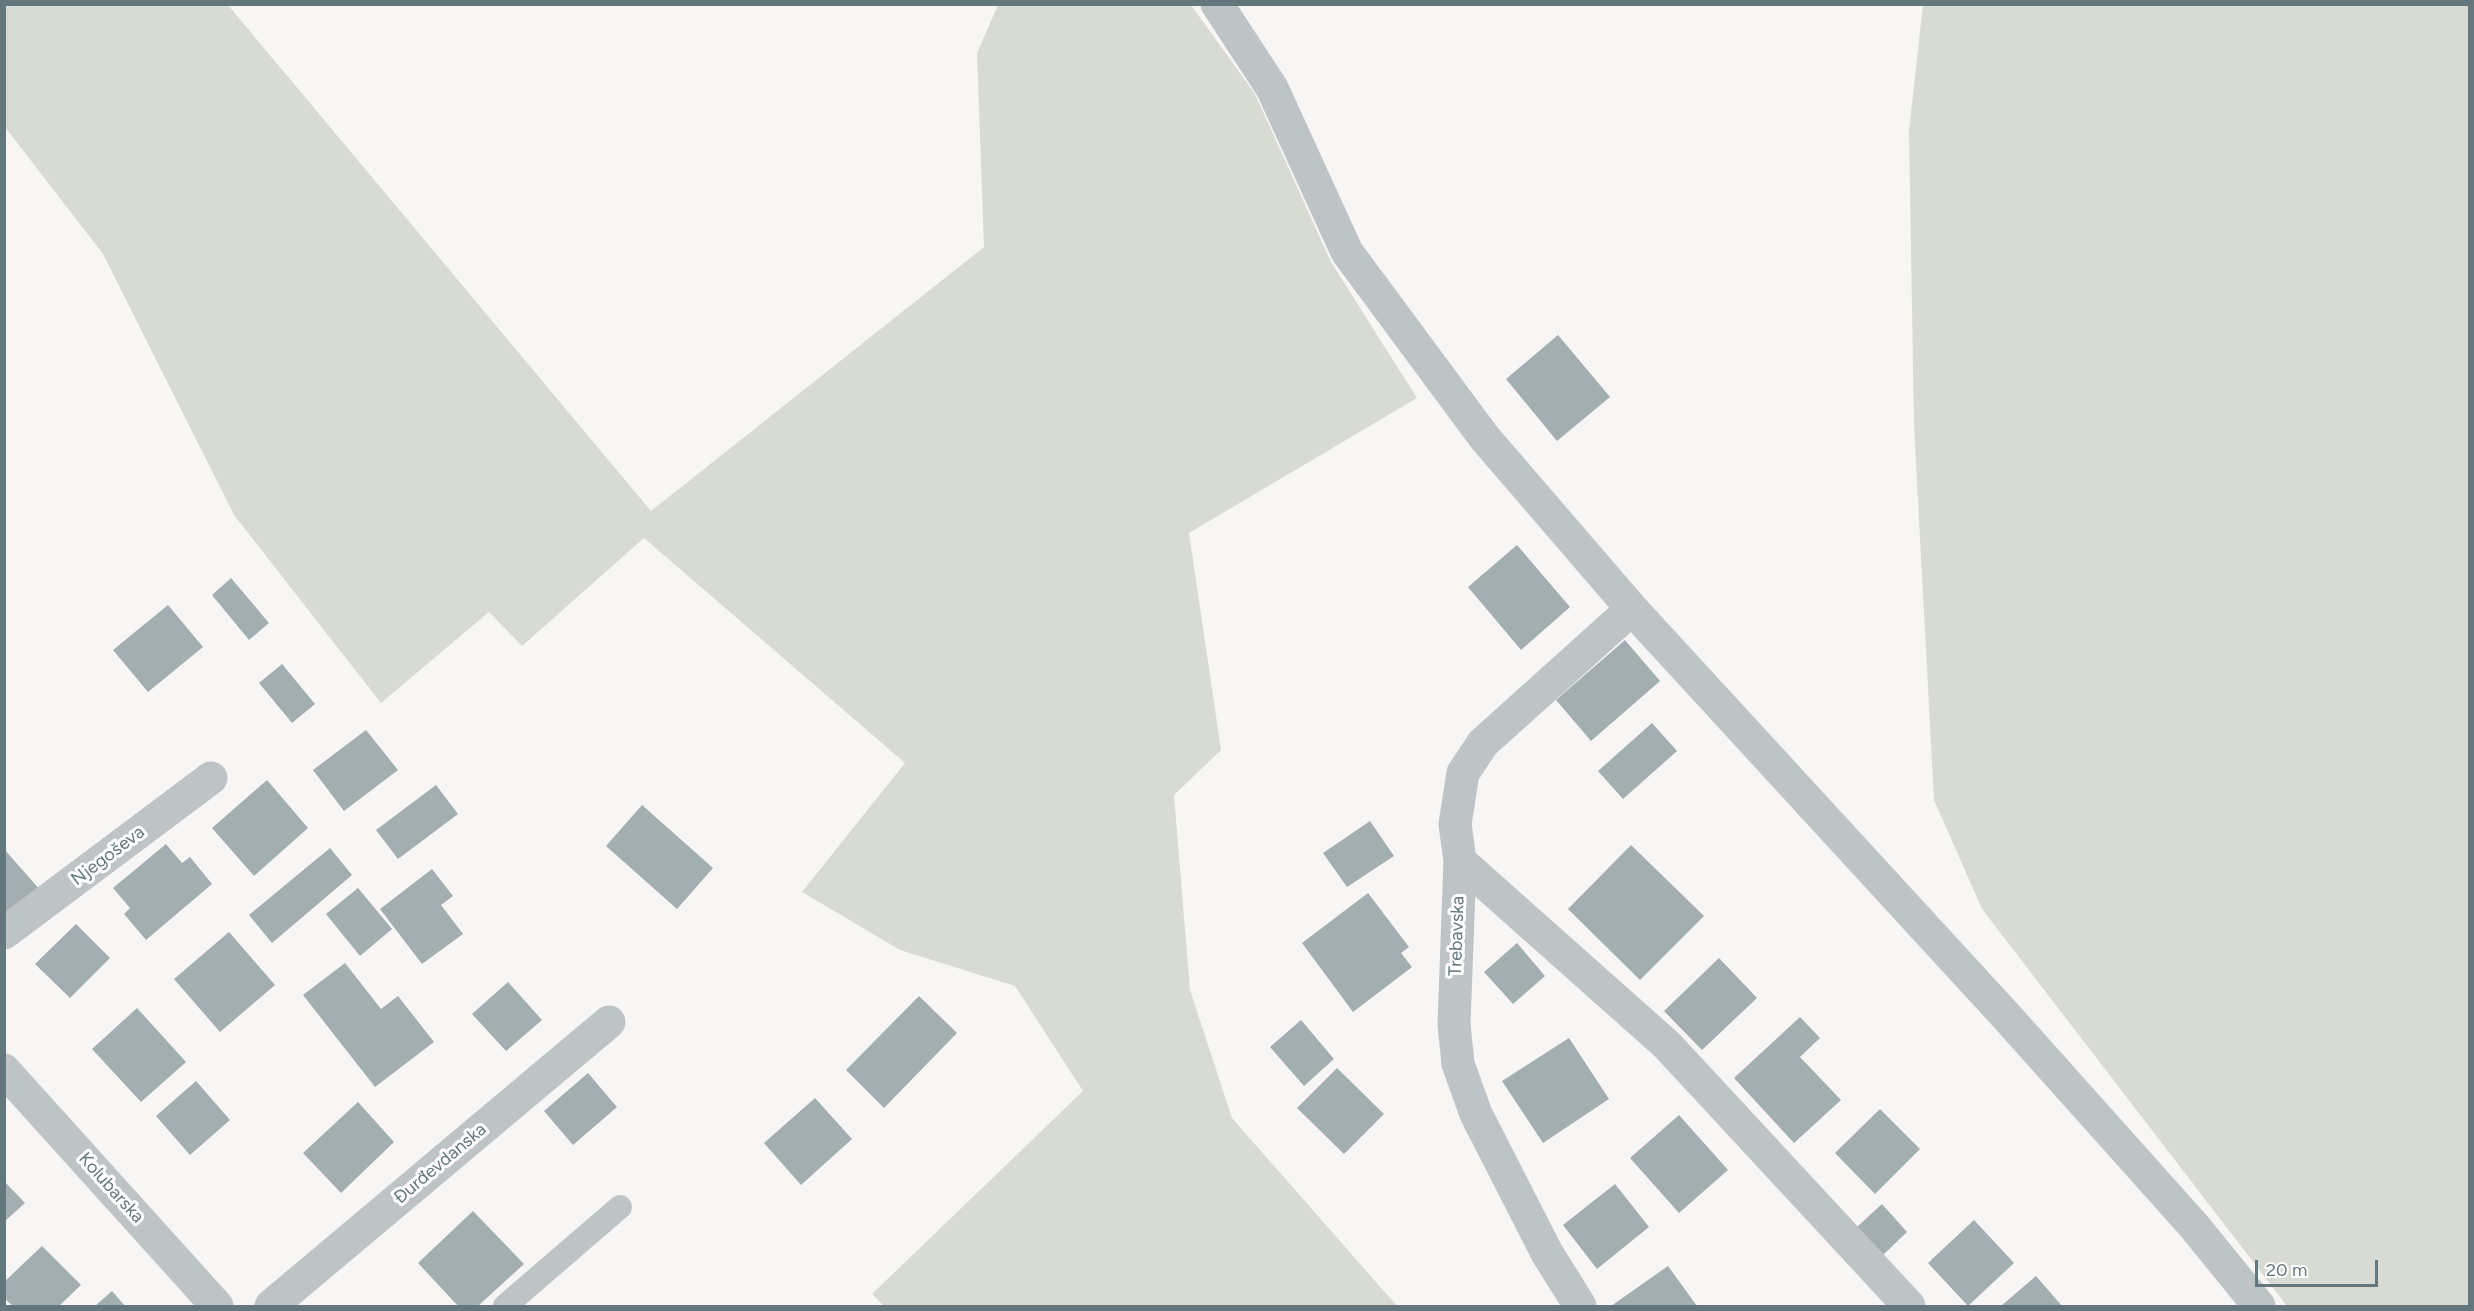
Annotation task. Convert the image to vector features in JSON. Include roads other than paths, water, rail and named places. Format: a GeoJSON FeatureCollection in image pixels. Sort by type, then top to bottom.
{"type":"FeatureCollection","features":[{"type":"Feature","properties":{"kind":"street"},"geometry":{"type":"LineString","coordinates":[[1217,4],[1272,88],[1347,252],[1484,437],[1632,609],[2007,1017],[2194,1226],[2259,1306]]}},
{"type":"Feature","properties":{"kind":"street","name":"Trebavska"},"geometry":{"type":"LineString","coordinates":[[1580,1306],[1547,1253],[1476,1114],[1458,1064],[1454,1024],[1460,861],[1455,824],[1462,773],[1483,742],[1632,609]]}},
{"type":"Feature","properties":{"kind":"street","name":"Njegoševa"},"geometry":{"type":"LineString","coordinates":[[4,933],[211,778]]}},
{"type":"Feature","properties":{"kind":"street"},"geometry":{"type":"LineString","coordinates":[[1460,861],[1667,1045],[1909,1306]]}},
{"type":"Feature","properties":{"kind":"street","name":"Đurđevdanska"},"geometry":{"type":"LineString","coordinates":[[271,1306],[609,1022]]}},
{"type":"Feature","properties":{"kind":"street","name":"Kolubarska"},"geometry":{"type":"LineString","coordinates":[[4,1070],[217,1306]]}},
{"type":"Feature","properties":{"kind":"lane"},"geometry":{"type":"LineString","coordinates":[[505,1306],[620,1207]]}}]}
